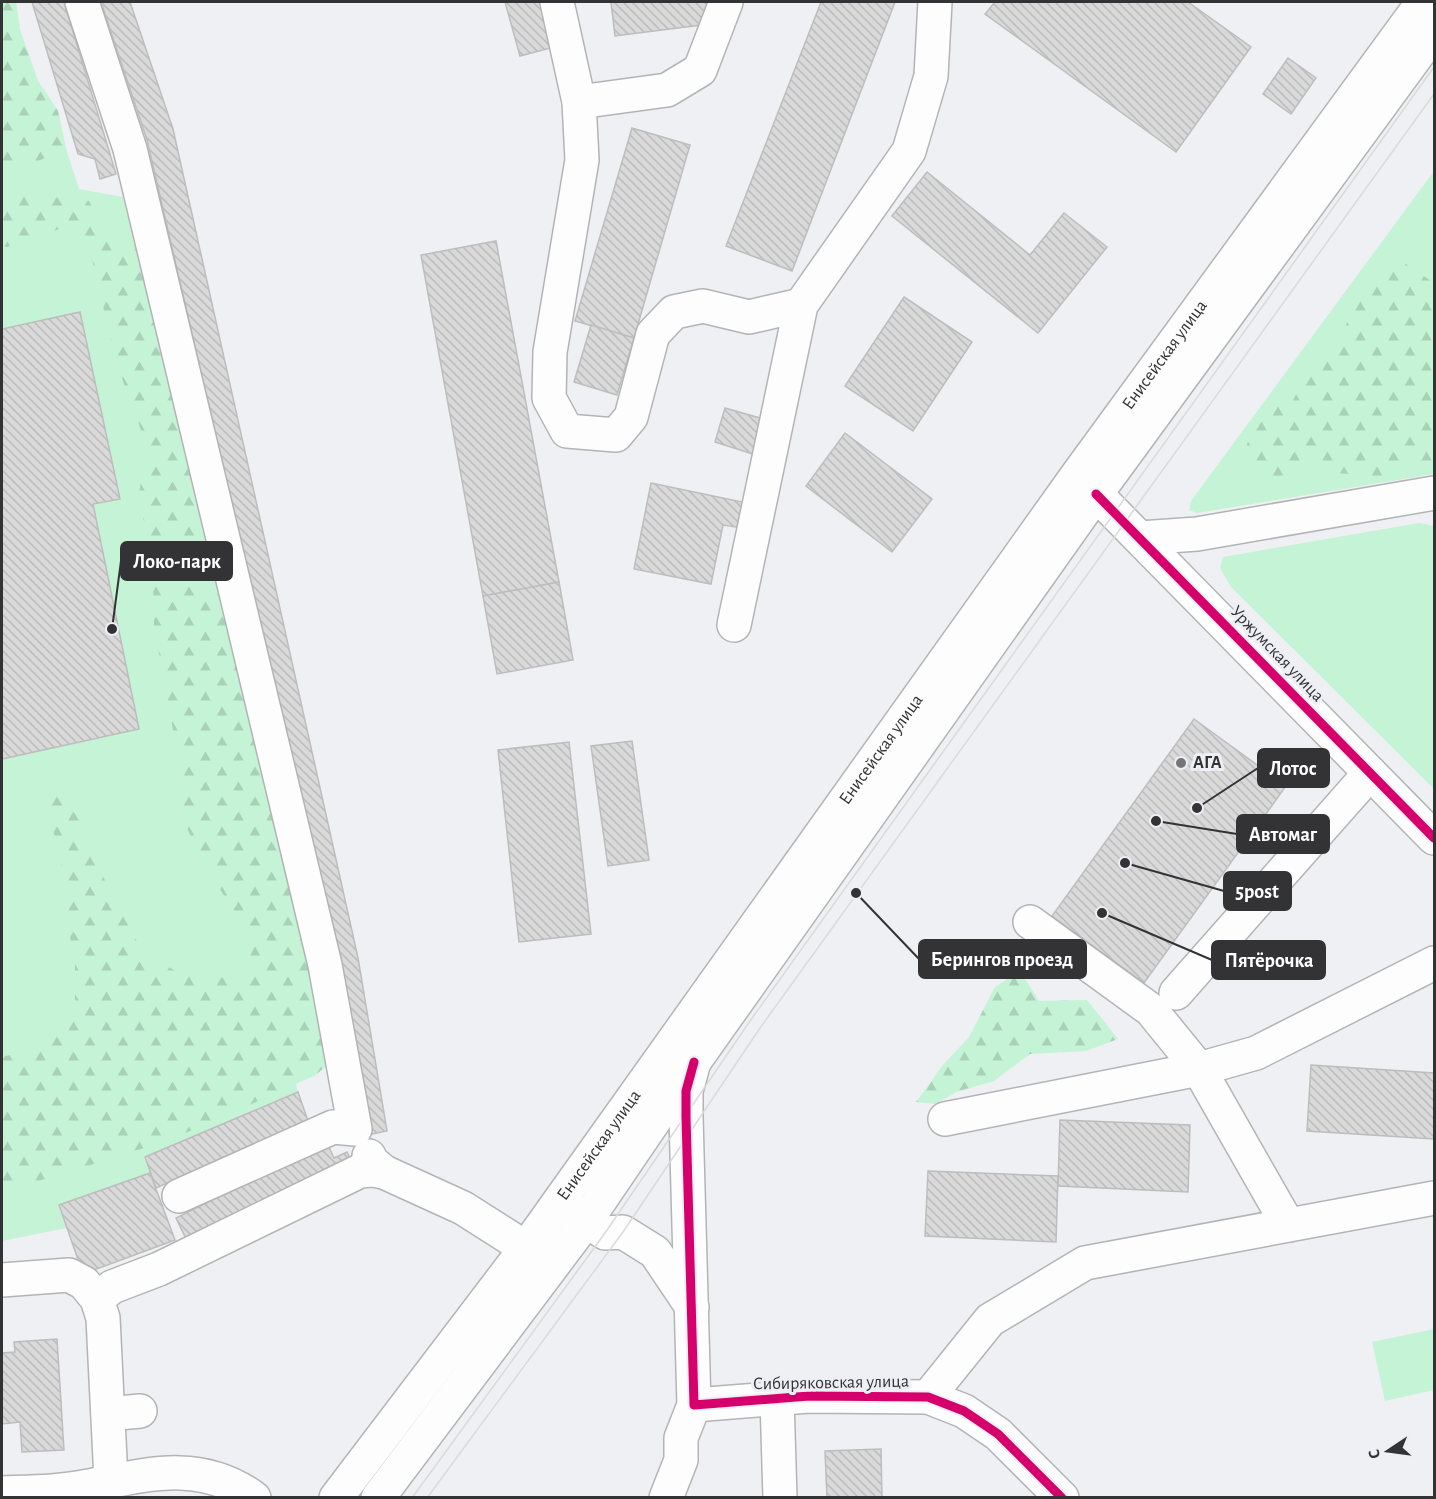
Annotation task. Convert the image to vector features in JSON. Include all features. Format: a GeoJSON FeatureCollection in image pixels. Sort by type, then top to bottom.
{"type":"FeatureCollection","features":[{"type":"Feature","properties":{"kind":"main road"},"geometry":{"type":"LineString","coordinates":[[82,2],[130,149],[325,965],[355,1129],[372,1162],[384,1172]]}},
{"type":"Feature","properties":{"kind":"main road"},"geometry":{"type":"LineString","coordinates":[[557,2],[579,102],[582,160],[550,352],[549,398],[567,431],[616,435],[631,417],[653,334],[674,312],[703,306],[749,317],[801,305]]}},
{"type":"Feature","properties":{"kind":"main road"},"geometry":{"type":"LineString","coordinates":[[579,102],[667,90],[700,70],[726,2]]}},
{"type":"Feature","properties":{"kind":"main road"},"geometry":{"type":"LineString","coordinates":[[734,625],[801,305],[909,151],[931,76],[935,2]]}},
{"type":"Feature","properties":{"kind":"main road","name":"Енисейская улица"},"geometry":{"type":"LineString","coordinates":[[336,1497],[560,1203],[1078,474],[1423,2]]}},
{"type":"Feature","properties":{"kind":"main road","name":"Енисейская улица"},"geometry":{"type":"LineString","coordinates":[[378,1497],[586,1221],[694,1062],[1096,494],[1434,32]]}},
{"type":"Feature","properties":{"kind":"main road","name":"Уржумская улица"},"geometry":{"type":"LineString","coordinates":[[1096,494],[1434,838]]}},
{"type":"Feature","properties":{"kind":"main road"},"geometry":{"type":"LineString","coordinates":[[1140,538],[1197,534],[1432,496]]}},
{"type":"Feature","properties":{"kind":"main road"},"geometry":{"type":"LineString","coordinates":[[1176,993],[1370,772]]}},
{"type":"Feature","properties":{"kind":"main road"},"geometry":{"type":"LineString","coordinates":[[1030,922],[1151,1010],[1198,1069],[1288,1225]]}},
{"type":"Feature","properties":{"kind":"main road"},"geometry":{"type":"LineString","coordinates":[[945,1119],[1198,1069],[1256,1053],[1434,963]]}},
{"type":"Feature","properties":{"kind":"main road"},"geometry":{"type":"LineString","coordinates":[[682,1497],[681,1438],[694,1405],[686,1090],[694,1062]]}},
{"type":"Feature","properties":{"kind":"main road"},"geometry":{"type":"LineString","coordinates":[[179,1196],[333,1127],[355,1129]]}},
{"type":"Feature","properties":{"kind":"main road"},"geometry":{"type":"LineString","coordinates":[[97,1299],[112,1287],[159,1269],[360,1171],[384,1172],[463,1208],[526,1248]]}},
{"type":"Feature","properties":{"kind":"main road"},"geometry":{"type":"LineString","coordinates":[[928,1397],[990,1320],[1085,1263],[1434,1198]]}},
{"type":"Feature","properties":{"kind":"main road"},"geometry":{"type":"LineString","coordinates":[[560,1203],[605,1233],[623,1232],[655,1252],[692,1306]]}},
{"type":"Feature","properties":{"kind":"main road"},"geometry":{"type":"LineString","coordinates":[[2,1280],[69,1275],[84,1283],[97,1299],[103,1318],[111,1480]]}},
{"type":"Feature","properties":{"kind":"main road","name":"Сибиряковская улица"},"geometry":{"type":"LineString","coordinates":[[694,1405],[809,1396],[928,1397],[964,1411],[998,1434],[1062,1497]]}},
{"type":"Feature","properties":{"kind":"main road"},"geometry":{"type":"LineString","coordinates":[[777,1399],[780,1497]]}},
{"type":"Feature","properties":{"kind":"main road"},"geometry":{"type":"LineString","coordinates":[[108,1414],[140,1411]]}},
{"type":"Feature","properties":{"kind":"main road"},"geometry":{"type":"LineString","coordinates":[[666,1497],[681,1460]]}},
{"type":"Feature","properties":{"kind":"main road"},"geometry":{"type":"LineString","coordinates":[[2,1493],[54,1491],[144,1474],[194,1472],[242,1488],[254,1497]]}},
{"type":"Feature","properties":{"kind":"green space"},"geometry":{"type":"Polygon","coordinates":[[[2,2],[16,2],[20,30],[38,81],[58,111],[66,149],[79,189],[123,197],[321,1060],[293,1073],[298,1092],[146,1157],[150,1173],[59,1205],[67,1228],[2,1241],[2,2]]]}},
{"type":"Feature","properties":{"kind":"green space"},"geometry":{"type":"Polygon","coordinates":[[[2,2],[16,2],[20,30],[38,81],[58,111],[66,149],[38,161],[2,169],[2,2]]]}},
{"type":"Feature","properties":{"kind":"green space"},"geometry":{"type":"Polygon","coordinates":[[[1434,171],[1434,474],[1197,513],[1189,510],[1191,501],[1434,171]]]}},
{"type":"Feature","properties":{"kind":"green space"},"geometry":{"type":"Polygon","coordinates":[[[2,192],[89,201],[107,234],[142,246],[314,973],[328,1065],[314,1076],[167,1140],[2,1193],[2,1057],[21,1052],[60,1033],[75,1007],[75,963],[64,907],[61,854],[41,797],[53,788],[66,796],[75,810],[99,869],[143,953],[183,975],[210,979],[242,975],[254,947],[207,869],[179,812],[177,752],[154,626],[153,578],[139,492],[148,449],[116,362],[90,250],[81,228],[65,227],[7,247],[2,246],[2,192]]]}},
{"type":"Feature","properties":{"kind":"green space"},"geometry":{"type":"Polygon","coordinates":[[[1403,262],[1434,283],[1434,465],[1410,462],[1382,477],[1327,472],[1309,459],[1281,478],[1262,478],[1243,456],[1252,430],[1269,409],[1291,404],[1311,366],[1325,360],[1339,341],[1370,271],[1403,262]]]}},
{"type":"Feature","properties":{"kind":"green space"},"geometry":{"type":"Polygon","coordinates":[[[1419,523],[1434,526],[1434,789],[1231,587],[1220,568],[1223,557],[1419,523]]]}},
{"type":"Feature","properties":{"kind":"green space"},"geometry":{"type":"Polygon","coordinates":[[[1020,971],[1039,1001],[1087,1000],[1118,1039],[1086,1051],[1030,1054],[994,1081],[956,1092],[936,1104],[916,1102],[943,1065],[969,1037],[995,987],[1020,971]]]}},
{"type":"Feature","properties":{"kind":"green space"},"geometry":{"type":"Polygon","coordinates":[[[1434,1329],[1434,1390],[1385,1401],[1372,1342],[1434,1329]]]}},
{"type":"Feature","properties":{"kind":"building"},"geometry":{"type":"Polygon","coordinates":[[[32,2],[64,2],[116,174],[100,179],[95,159],[78,154],[32,2]]]}},
{"type":"Feature","properties":{"kind":"building"},"geometry":{"type":"Polygon","coordinates":[[[101,2],[130,2],[173,129],[358,958],[387,1131],[367,1135],[338,962],[147,140],[101,2]]]}},
{"type":"Feature","properties":{"kind":"building"},"geometry":{"type":"Polygon","coordinates":[[[505,2],[546,2],[558,46],[520,56],[505,2]]]}},
{"type":"Feature","properties":{"kind":"building"},"geometry":{"type":"Polygon","coordinates":[[[611,2],[707,2],[709,24],[615,36],[611,2]]]}},
{"type":"Feature","properties":{"kind":"building"},"geometry":{"type":"Polygon","coordinates":[[[821,2],[895,2],[792,271],[726,246],[821,2]]]}},
{"type":"Feature","properties":{"kind":"building"},"geometry":{"type":"Polygon","coordinates":[[[995,2],[1188,2],[1251,47],[1176,152],[985,14],[995,2]]]}},
{"type":"Feature","properties":{"kind":"building"},"geometry":{"type":"Polygon","coordinates":[[[1288,58],[1316,78],[1291,114],[1263,94],[1288,58]]]}},
{"type":"Feature","properties":{"kind":"building"},"geometry":{"type":"Polygon","coordinates":[[[632,128],[690,145],[634,338],[575,321],[632,128]]]}},
{"type":"Feature","properties":{"kind":"building"},"geometry":{"type":"Polygon","coordinates":[[[927,172],[1030,255],[1064,213],[1107,247],[1038,333],[892,216],[927,172]]]}},
{"type":"Feature","properties":{"kind":"building"},"geometry":{"type":"Polygon","coordinates":[[[496,241],[559,582],[483,596],[421,255],[496,241]]]}},
{"type":"Feature","properties":{"kind":"building"},"geometry":{"type":"Polygon","coordinates":[[[904,297],[972,342],[913,431],[845,386],[904,297]]]}},
{"type":"Feature","properties":{"kind":"building"},"geometry":{"type":"Polygon","coordinates":[[[80,312],[120,499],[93,504],[139,729],[2,759],[2,329],[80,312]]]}},
{"type":"Feature","properties":{"kind":"building"},"geometry":{"type":"Polygon","coordinates":[[[591,325],[634,338],[617,395],[574,382],[591,325]]]}},
{"type":"Feature","properties":{"kind":"building"},"geometry":{"type":"Polygon","coordinates":[[[725,408],[767,420],[756,455],[715,442],[725,408]]]}},
{"type":"Feature","properties":{"kind":"building"},"geometry":{"type":"Polygon","coordinates":[[[845,433],[932,499],[892,552],[806,486],[845,433]]]}},
{"type":"Feature","properties":{"kind":"building"},"geometry":{"type":"Polygon","coordinates":[[[651,483],[747,503],[742,528],[723,525],[711,584],[634,569],[651,483]]]}},
{"type":"Feature","properties":{"kind":"building"},"geometry":{"type":"Polygon","coordinates":[[[559,582],[573,660],[497,674],[483,596],[559,582]]]}},
{"type":"Feature","properties":{"kind":"building"},"geometry":{"type":"Polygon","coordinates":[[[1194,719],[1286,786],[1144,983],[1052,916],[1194,719]]]}},
{"type":"Feature","properties":{"kind":"building"},"geometry":{"type":"Polygon","coordinates":[[[632,741],[649,860],[608,866],[591,746],[632,741]]]}},
{"type":"Feature","properties":{"kind":"building"},"geometry":{"type":"Polygon","coordinates":[[[569,742],[591,934],[519,942],[498,750],[569,742]]]}},
{"type":"Feature","properties":{"kind":"building"},"geometry":{"type":"Polygon","coordinates":[[[1311,1065],[1434,1073],[1434,1139],[1307,1131],[1311,1065]]]}},
{"type":"Feature","properties":{"kind":"building"},"geometry":{"type":"Polygon","coordinates":[[[298,1092],[308,1121],[156,1188],[145,1157],[298,1092]]]}},
{"type":"Feature","properties":{"kind":"building"},"geometry":{"type":"Polygon","coordinates":[[[1060,1120],[1190,1125],[1188,1192],[1058,1186],[1060,1120]]]}},
{"type":"Feature","properties":{"kind":"building"},"geometry":{"type":"Polygon","coordinates":[[[327,1143],[334,1158],[347,1152],[354,1167],[190,1247],[176,1218],[327,1143]]]}},
{"type":"Feature","properties":{"kind":"building"},"geometry":{"type":"Polygon","coordinates":[[[928,1171],[1058,1176],[1056,1242],[925,1236],[928,1171]]]}},
{"type":"Feature","properties":{"kind":"building"},"geometry":{"type":"Polygon","coordinates":[[[150,1173],[175,1240],[83,1274],[59,1205],[150,1173]]]}},
{"type":"Feature","properties":{"kind":"building"},"geometry":{"type":"Polygon","coordinates":[[[57,1339],[64,1450],[22,1452],[20,1422],[2,1424],[2,1353],[15,1352],[14,1342],[57,1339]]]}},
{"type":"Feature","properties":{"kind":"building"},"geometry":{"type":"Polygon","coordinates":[[[881,1449],[882,1498],[827,1498],[825,1451],[881,1449]]]}},
{"type":"Feature","properties":{"kind":"tram line"},"geometry":{"type":"LineString","coordinates":[[412,1498],[605,1233],[750,1021],[1434,67]]}},
{"type":"Feature","properties":{"kind":"tram line"},"geometry":{"type":"LineString","coordinates":[[427,1498],[623,1232],[760,1028],[1434,94]]}},
{"type":"Feature","properties":{"kind":"cycle path"},"geometry":{"type":"LineString","coordinates":[[1096,494],[1434,838]]}},
{"type":"Feature","properties":{"kind":"cycle path"},"geometry":{"type":"LineString","coordinates":[[694,1062],[686,1091],[694,1405],[809,1396],[928,1397],[964,1411],[998,1434],[1062,1498]]}},
{"type":"Feature","properties":{"kind":"place","name":"Локо-парк"},"geometry":{"type":"Point","coordinates":[112,629]}},
{"type":"Feature","properties":{"kind":"place","name":"АГА"},"geometry":{"type":"Point","coordinates":[1181,763]}},
{"type":"Feature","properties":{"kind":"place","name":"Лотос"},"geometry":{"type":"Point","coordinates":[1197,808]}},
{"type":"Feature","properties":{"kind":"place","name":"Автомаг"},"geometry":{"type":"Point","coordinates":[1156,821]}},
{"type":"Feature","properties":{"kind":"place","name":"5post"},"geometry":{"type":"Point","coordinates":[1125,863]}},
{"type":"Feature","properties":{"kind":"place","name":"Берингов проезд"},"geometry":{"type":"Point","coordinates":[856,893]}},
{"type":"Feature","properties":{"kind":"place","name":"Пятёрочка"},"geometry":{"type":"Point","coordinates":[1102,913]}}]}
